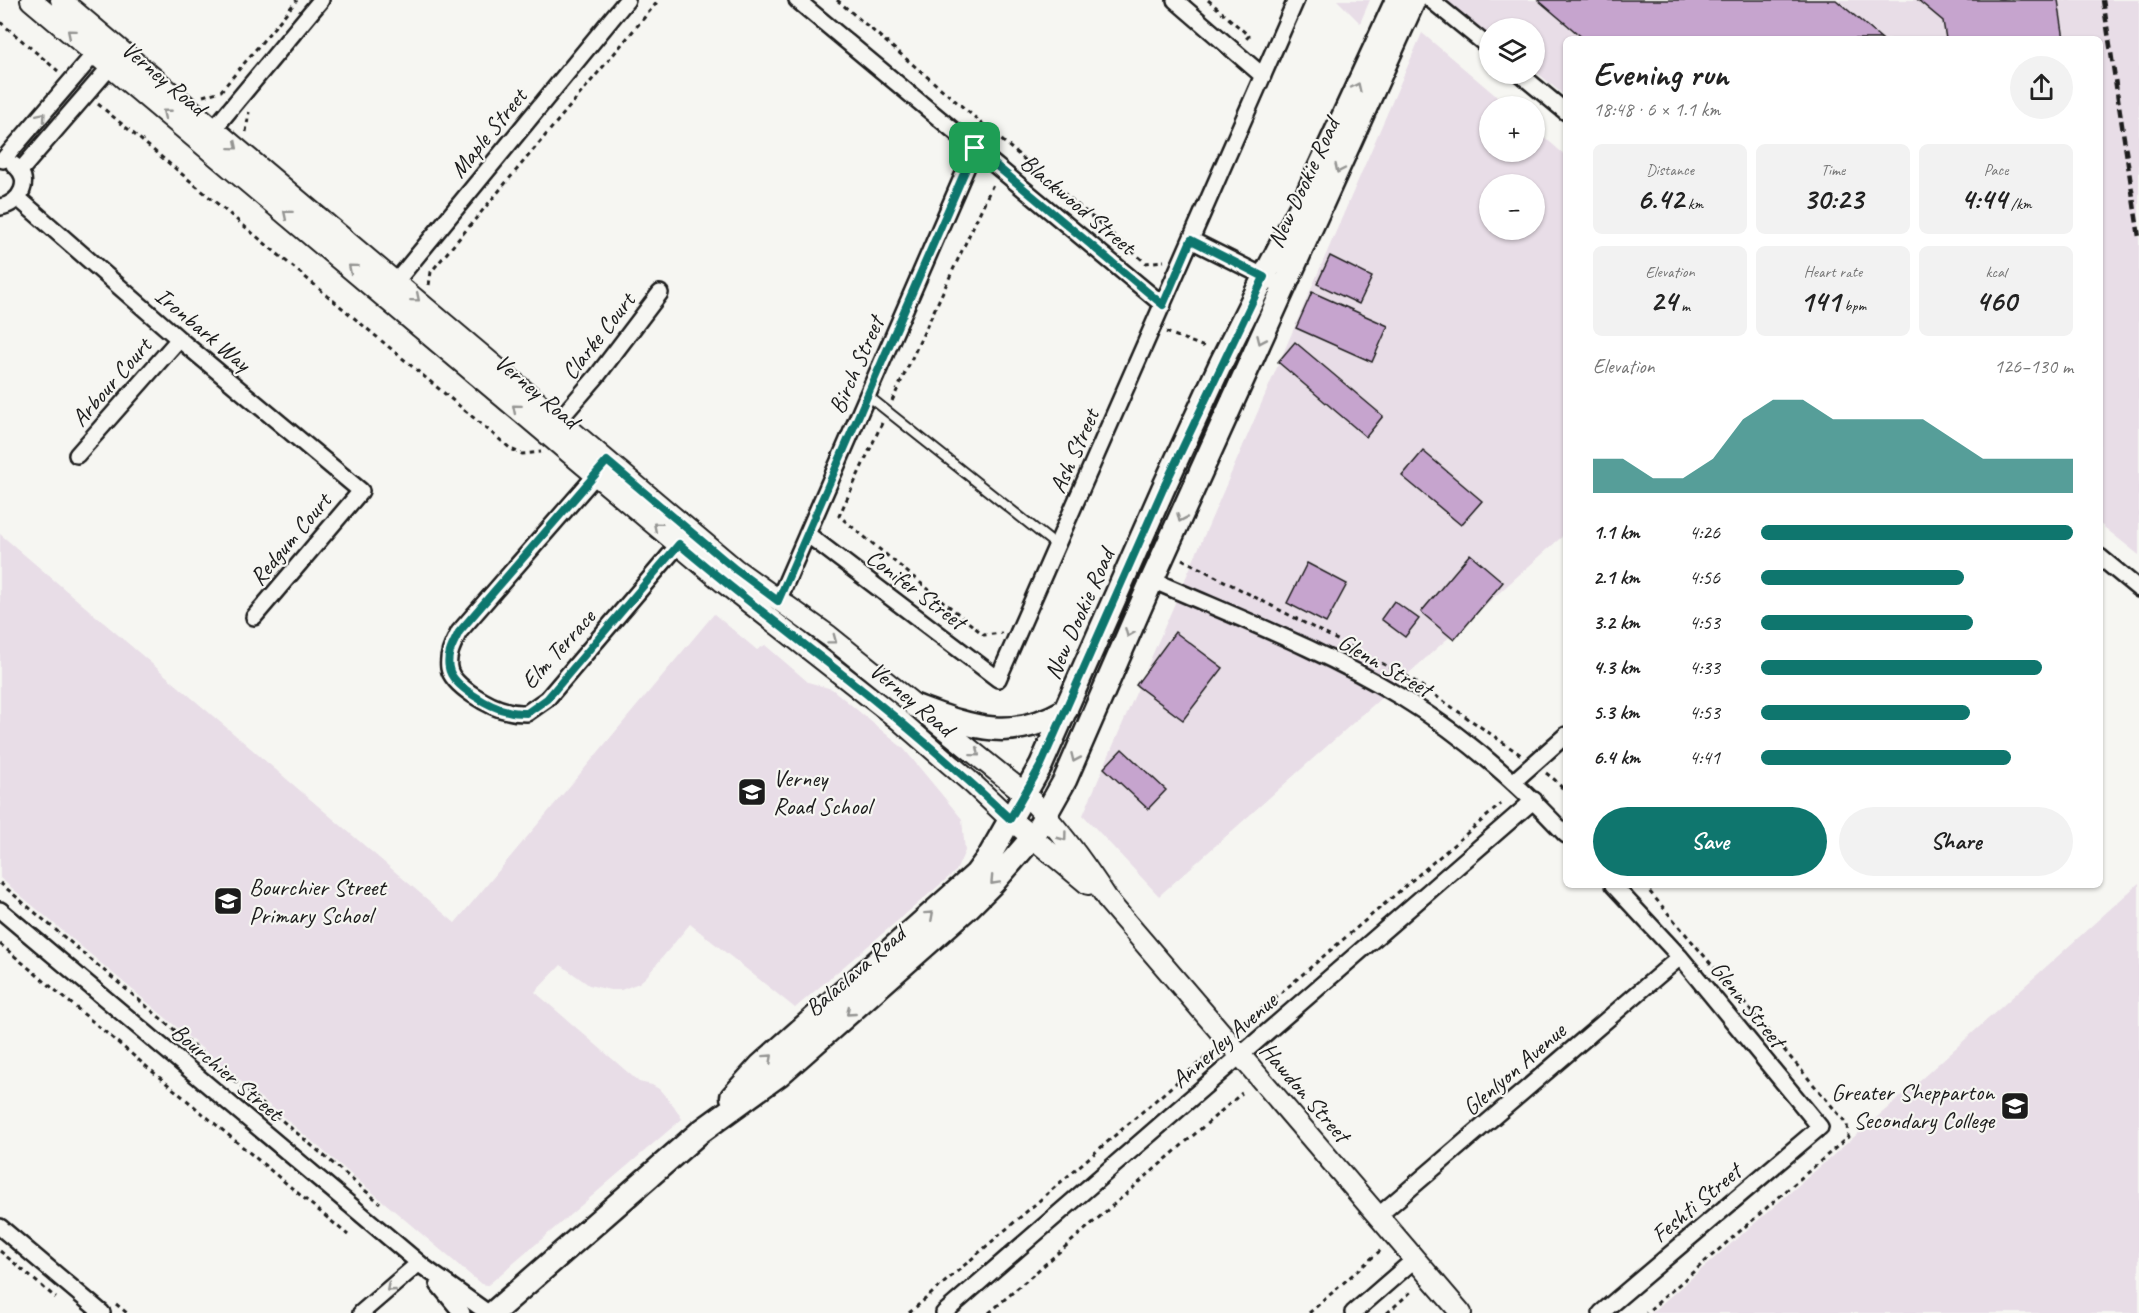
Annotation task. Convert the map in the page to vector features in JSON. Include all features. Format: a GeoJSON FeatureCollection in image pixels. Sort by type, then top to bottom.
{"type":"FeatureCollection","features":[{"type":"Feature","properties":{"kind":"main road","name":"New Dookie Road"},"geometry":{"type":"LineString","coordinates":[[1010,819],[1041,765],[1163,489],[1264,277],[1305,199],[1397,0]]}},
{"type":"Feature","properties":{"kind":"main road","name":"New Dookie Road"},"geometry":{"type":"LineString","coordinates":[[1045,814],[1065,780],[1152,580],[1414,0]]}},
{"type":"Feature","properties":{"kind":"main road"},"geometry":{"type":"LineString","coordinates":[[915,706],[962,722],[1008,730],[1037,725],[1066,710]]}},
{"type":"Feature","properties":{"kind":"main road","name":"Balaclava Road"},"geometry":{"type":"LineString","coordinates":[[493,1313],[700,1132],[780,1074],[960,914],[993,883],[1033,837],[1045,814]]}},
{"type":"Feature","properties":{"kind":"main road","name":"Balaclava Road"},"geometry":{"type":"LineString","coordinates":[[700,1132],[761,1065],[976,874],[990,855],[1010,819]]}},
{"type":"Feature","properties":{"kind":"street","name":"Verney Road"},"geometry":{"type":"LineString","coordinates":[[31,0],[101,46]]}},
{"type":"Feature","properties":{"kind":"street","name":"Verney Road"},"geometry":{"type":"LineString","coordinates":[[61,0],[116,60],[685,537],[735,569],[829,636],[1024,793]]}},
{"type":"Feature","properties":{"kind":"street"},"geometry":{"type":"LineString","coordinates":[[208,136],[321,0]]}},
{"type":"Feature","properties":{"kind":"street","name":"Maple Street"},"geometry":{"type":"LineString","coordinates":[[390,288],[627,0]]}},
{"type":"Feature","properties":{"kind":"street","name":"Blackwood Street"},"geometry":{"type":"LineString","coordinates":[[797,0],[1163,305]]}},
{"type":"Feature","properties":{"kind":"street"},"geometry":{"type":"LineString","coordinates":[[1175,0],[1263,76]]}},
{"type":"Feature","properties":{"kind":"street","name":"Ash Street"},"geometry":{"type":"LineString","coordinates":[[998,679],[1296,0]]}},
{"type":"Feature","properties":{"kind":"street"},"geometry":{"type":"LineString","coordinates":[[1431,0],[1479,39]]}},
{"type":"Feature","properties":{"kind":"street"},"geometry":{"type":"LineString","coordinates":[[0,207],[8,206],[18,198],[23,190],[24,182],[20,171],[11,163],[2,160],[101,46]]}},
{"type":"Feature","properties":{"kind":"street"},"geometry":{"type":"LineString","coordinates":[[20,171],[116,60]]}},
{"type":"Feature","properties":{"kind":"street"},"geometry":{"type":"LineString","coordinates":[[1532,84],[1563,110]]}},
{"type":"Feature","properties":{"kind":"street","name":"Birch Street"},"geometry":{"type":"LineString","coordinates":[[778,601],[975,148]]}},
{"type":"Feature","properties":{"kind":"street","name":"Ironbark Way"},"geometry":{"type":"LineString","coordinates":[[18,198],[178,339],[362,490]]}},
{"type":"Feature","properties":{"kind":"street"},"geometry":{"type":"LineString","coordinates":[[1191,240],[1285,287]]}},
{"type":"Feature","properties":{"kind":"street","name":"Clarke Court"},"geometry":{"type":"LineString","coordinates":[[553,427],[597,376],[660,293]]}},
{"type":"Feature","properties":{"kind":"street","name":"Arbour Court"},"geometry":{"type":"LineString","coordinates":[[77,455],[178,339]]}},
{"type":"Feature","properties":{"kind":"street","name":"Verney Road"},"geometry":{"type":"LineString","coordinates":[[553,427],[565,448],[602,468]]}},
{"type":"Feature","properties":{"kind":"street","name":"Elm Terrace"},"geometry":{"type":"LineString","coordinates":[[602,468],[459,632],[449,654],[449,670],[457,684],[481,700],[506,711],[527,713],[547,699],[685,537]]}},
{"type":"Feature","properties":{"kind":"street","name":"Redgum Court"},"geometry":{"type":"LineString","coordinates":[[254,617],[362,490]]}},
{"type":"Feature","properties":{"kind":"street","name":"Conifer Street"},"geometry":{"type":"LineString","coordinates":[[807,534],[998,679]]}},
{"type":"Feature","properties":{"kind":"street","name":"Verney Road"},"geometry":{"type":"LineString","coordinates":[[685,537],[723,582],[899,720],[974,784],[1010,819]]}},
{"type":"Feature","properties":{"kind":"street"},"geometry":{"type":"LineString","coordinates":[[2103,559],[2139,589]]}},
{"type":"Feature","properties":{"kind":"street","name":"Glenn Street"},"geometry":{"type":"LineString","coordinates":[[1152,580],[1328,658],[1401,697],[1461,738],[1534,800],[1563,832]]}},
{"type":"Feature","properties":{"kind":"street"},"geometry":{"type":"LineString","coordinates":[[1513,782],[1563,738]]}},
{"type":"Feature","properties":{"kind":"street","name":"Hawdon Street"},"geometry":{"type":"LineString","coordinates":[[1024,793],[1045,814],[1088,869],[1110,903],[1461,1313]]}},
{"type":"Feature","properties":{"kind":"street","name":"Annerley Avenue"},"geometry":{"type":"LineString","coordinates":[[944,1313],[1534,800]]}},
{"type":"Feature","properties":{"kind":"street","name":"Hawdon Street"},"geometry":{"type":"LineString","coordinates":[[1010,819],[1110,903]]}},
{"type":"Feature","properties":{"kind":"street","name":"Glenn Street"},"geometry":{"type":"LineString","coordinates":[[1616,888],[1680,957],[1820,1127]]}},
{"type":"Feature","properties":{"kind":"street","name":"Bourchier Street"},"geometry":{"type":"LineString","coordinates":[[0,910],[422,1265],[488,1313]]}},
{"type":"Feature","properties":{"kind":"street","name":"Glenlyon Avenue"},"geometry":{"type":"LineString","coordinates":[[1378,1216],[1680,957]]}},
{"type":"Feature","properties":{"kind":"street","name":"Feshti Street"},"geometry":{"type":"LineString","coordinates":[[1601,1313],[1820,1127]]}},
{"type":"Feature","properties":{"kind":"street"},"geometry":{"type":"LineString","coordinates":[[0,1227],[102,1313]]}},
{"type":"Feature","properties":{"kind":"street"},"geometry":{"type":"LineString","coordinates":[[1353,1313],[1415,1259]]}},
{"type":"Feature","properties":{"kind":"street"},"geometry":{"type":"LineString","coordinates":[[361,1313],[422,1265]]}},
{"type":"Feature","properties":{"kind":"street","name":"Bourchier Street"},"geometry":{"type":"LineString","coordinates":[[422,1265],[462,1313]]}},
{"type":"Feature","properties":{"kind":"lane"},"geometry":{"type":"LineString","coordinates":[[867,395],[1057,546]]}},
{"type":"Feature","properties":{"kind":"path"},"geometry":{"type":"LineString","coordinates":[[203,96],[221,91],[297,0]]}},
{"type":"Feature","properties":{"kind":"path"},"geometry":{"type":"LineString","coordinates":[[429,285],[431,272],[659,0]]}},
{"type":"Feature","properties":{"kind":"path"},"geometry":{"type":"LineString","coordinates":[[837,0],[1146,263],[1170,260]]}},
{"type":"Feature","properties":{"kind":"path"},"geometry":{"type":"LineString","coordinates":[[0,22],[71,81]]}},
{"type":"Feature","properties":{"kind":"path"},"geometry":{"type":"LineString","coordinates":[[86,94],[511,449],[522,454],[565,448]]}},
{"type":"Feature","properties":{"kind":"path"},"geometry":{"type":"LineString","coordinates":[[995,180],[839,516],[984,635],[1008,632]]}},
{"type":"Feature","properties":{"kind":"path"},"geometry":{"type":"LineString","coordinates":[[1153,327],[1208,348]]}},
{"type":"Feature","properties":{"kind":"path"},"geometry":{"type":"LineString","coordinates":[[909,1313],[1501,804]]}},
{"type":"Feature","properties":{"kind":"path"},"geometry":{"type":"LineString","coordinates":[[0,883],[380,1203]]}},
{"type":"Feature","properties":{"kind":"path"},"geometry":{"type":"LineString","coordinates":[[1646,1313],[1848,1137],[1846,1124],[1647,888]]}},
{"type":"Feature","properties":{"kind":"path"},"geometry":{"type":"LineString","coordinates":[[0,944],[348,1235]]}},
{"type":"Feature","properties":{"kind":"path"},"geometry":{"type":"LineString","coordinates":[[989,1313],[1242,1093]]}},
{"type":"Feature","properties":{"kind":"path"},"geometry":{"type":"LineString","coordinates":[[1309,1313],[1381,1250]]}},
{"type":"Feature","properties":{"kind":"path"},"geometry":{"type":"LineString","coordinates":[[0,1251],[58,1299]]}},
{"type":"Feature","properties":{"kind":"path"},"geometry":{"type":"LineString","coordinates":[[1387,1313],[1413,1290]]}},
{"type":"Feature","properties":{"kind":"shaded area"},"geometry":{"type":"Polygon","coordinates":[[[1337,0],[1370,0],[1360,23],[1337,0]]]}},
{"type":"Feature","properties":{"kind":"shaded area"},"geometry":{"type":"Polygon","coordinates":[[[1445,0],[2139,0],[2139,555],[2103,526],[2103,36],[1563,36],[1563,94],[1545,79],[1545,18],[1479,18],[1479,27],[1445,0]]]}},
{"type":"Feature","properties":{"kind":"shaded area"},"geometry":{"type":"Polygon","coordinates":[[[1422,33],[1479,81],[1479,84],[1496,96],[1479,96],[1479,162],[1545,162],[1545,138],[1563,153],[1563,536],[1159,896],[1083,815],[1422,33]]]}},
{"type":"Feature","properties":{"kind":"shaded area","name":"Bourchier Street Primary School"},"geometry":{"type":"Polygon","coordinates":[[[0,534],[455,923],[714,614],[757,650],[765,645],[808,682],[832,689],[904,749],[962,819],[965,851],[956,871],[795,1008],[690,924],[646,977],[639,983],[621,990],[589,985],[561,965],[535,992],[639,1082],[659,1089],[682,1119],[488,1285],[481,1284],[0,878],[0,534]]]}},
{"type":"Feature","properties":{"kind":"shaded area","name":"Greater Shepparton Secondary College"},"geometry":{"type":"Polygon","coordinates":[[[2139,883],[2139,1313],[1651,1313],[1928,1073],[2139,883]]]}},
{"type":"Feature","properties":{"kind":"building"},"geometry":{"type":"Polygon","coordinates":[[[1538,0],[1836,0],[1878,36],[1580,36],[1538,0]]]}},
{"type":"Feature","properties":{"kind":"building"},"geometry":{"type":"Polygon","coordinates":[[[1918,0],[2058,0],[2064,36],[1946,36],[1943,21],[1918,0]]]}},
{"type":"Feature","properties":{"kind":"building"},"geometry":{"type":"Polygon","coordinates":[[[1330,256],[1372,277],[1359,304],[1317,284],[1330,256]]]}},
{"type":"Feature","properties":{"kind":"building"},"geometry":{"type":"Polygon","coordinates":[[[1312,292],[1388,326],[1372,362],[1296,328],[1312,292]]]}},
{"type":"Feature","properties":{"kind":"building"},"geometry":{"type":"Polygon","coordinates":[[[1295,342],[1383,416],[1366,437],[1278,362],[1295,342]]]}},
{"type":"Feature","properties":{"kind":"building"},"geometry":{"type":"Polygon","coordinates":[[[1423,451],[1482,501],[1461,525],[1402,476],[1423,451]]]}},
{"type":"Feature","properties":{"kind":"building"},"geometry":{"type":"Polygon","coordinates":[[[1470,554],[1503,582],[1454,640],[1421,612],[1470,554]]]}},
{"type":"Feature","properties":{"kind":"building"},"geometry":{"type":"Polygon","coordinates":[[[1307,563],[1347,584],[1326,623],[1287,603],[1307,563]]]}},
{"type":"Feature","properties":{"kind":"building"},"geometry":{"type":"Polygon","coordinates":[[[1394,601],[1419,619],[1405,637],[1381,619],[1394,601]]]}},
{"type":"Feature","properties":{"kind":"building"},"geometry":{"type":"Polygon","coordinates":[[[1175,632],[1223,668],[1183,720],[1136,685],[1175,632]]]}},
{"type":"Feature","properties":{"kind":"building"},"geometry":{"type":"Polygon","coordinates":[[[1122,749],[1166,790],[1148,809],[1104,768],[1122,749]]]}},
{"type":"Feature","properties":{"kind":"railway"},"geometry":{"type":"LineString","coordinates":[[2103,0],[2139,237]]}},
{"type":"Feature","properties":{"kind":"place","name":"Verney Road School"},"geometry":{"type":"Point","coordinates":[752,792]}},
{"type":"Feature","properties":{"kind":"place","name":"Bourchier Street Primary School"},"geometry":{"type":"Point","coordinates":[228,901]}},
{"type":"Feature","properties":{"kind":"place","name":"Greater Shepparton Secondary College"},"geometry":{"type":"Point","coordinates":[2015,1106]}},
{"type":"Feature","properties":{"kind":"route"},"geometry":{"type":"LineString","coordinates":[[975,148],[1163,305],[1191,240],[1264,277],[1221,363],[1163,489],[1041,765],[1010,819],[974,784],[899,720],[723,582],[679,544],[547,699],[527,713],[506,711],[481,700],[457,684],[449,670],[449,654],[459,632],[607,461],[735,569],[778,601],[975,148]]}}]}
